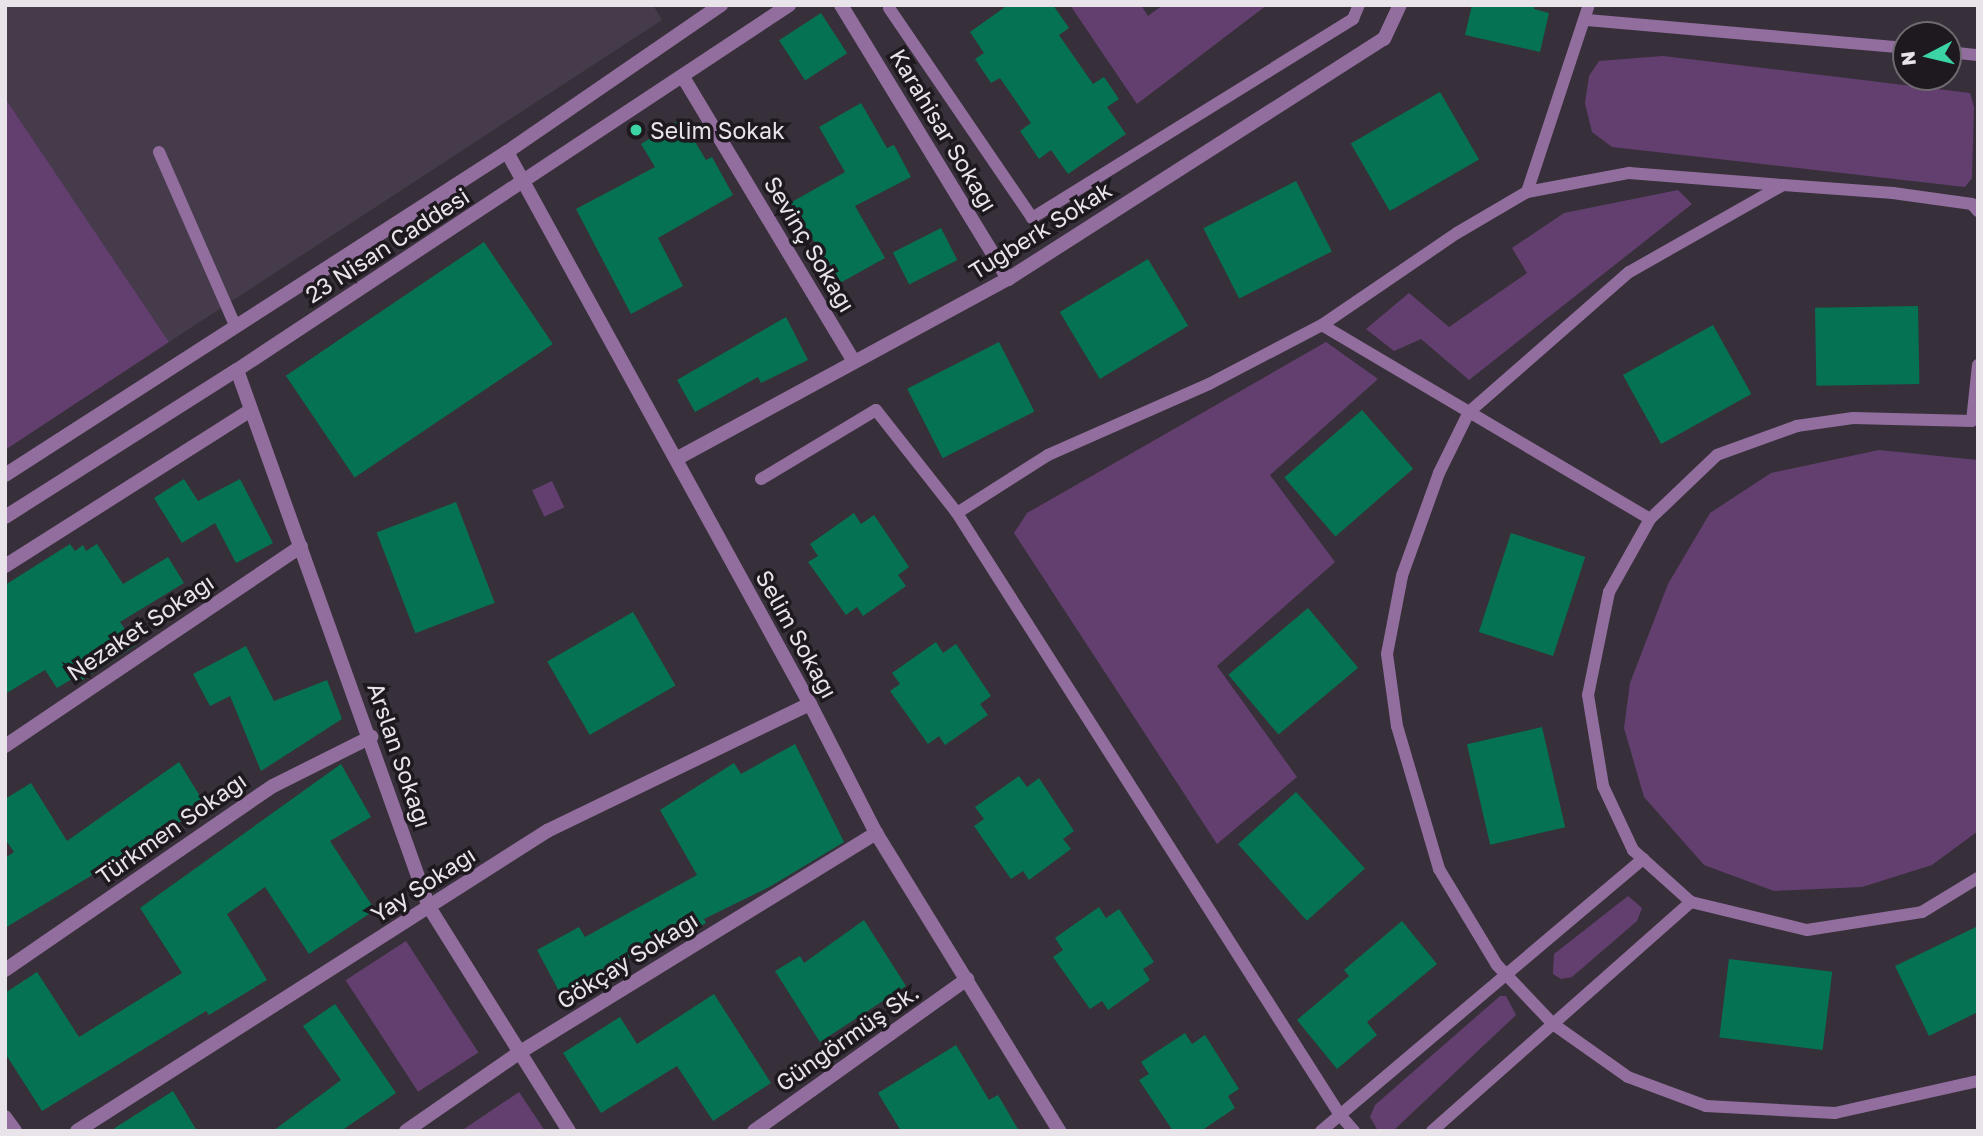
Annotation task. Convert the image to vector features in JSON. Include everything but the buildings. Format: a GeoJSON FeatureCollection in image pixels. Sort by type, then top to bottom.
{"type":"FeatureCollection","features":[{"type":"Feature","properties":{"kind":"street","name":"23 Nisan Caddesi"},"geometry":{"type":"LineString","coordinates":[[5,475],[507,152],[721,5]]}},
{"type":"Feature","properties":{"kind":"street","name":"23 Nisan Caddesi"},"geometry":{"type":"LineString","coordinates":[[5,517],[524,183],[789,5]]}},
{"type":"Feature","properties":{"kind":"street","name":"Karahisar Sokağı"},"geometry":{"type":"LineString","coordinates":[[841,5],[1008,279]]}},
{"type":"Feature","properties":{"kind":"street","name":"Tuğberk Sokak"},"geometry":{"type":"LineString","coordinates":[[676,459],[1008,279],[1384,39],[1400,5]]}},
{"type":"Feature","properties":{"kind":"street","name":"Sevinç Sokağı"},"geometry":{"type":"LineString","coordinates":[[683,77],[854,362]]}},
{"type":"Feature","properties":{"kind":"street","name":"Selim Sokağı"},"geometry":{"type":"LineString","coordinates":[[507,152],[810,704],[876,834],[1059,1131]]}},
{"type":"Feature","properties":{"kind":"street","name":"Arslan Sokağı"},"geometry":{"type":"LineString","coordinates":[[237,370],[371,737],[429,907],[517,1054],[569,1131]]}},
{"type":"Feature","properties":{"kind":"street"},"geometry":{"type":"LineString","coordinates":[[5,566],[251,410]]}},
{"type":"Feature","properties":{"kind":"street","name":"Nezaket Sokağı"},"geometry":{"type":"LineString","coordinates":[[5,746],[301,546]]}},
{"type":"Feature","properties":{"kind":"street","name":"Yay Sokağı"},"geometry":{"type":"LineString","coordinates":[[77,1131],[547,831],[810,704]]}},
{"type":"Feature","properties":{"kind":"street","name":"Türkmen Sokağı"},"geometry":{"type":"LineString","coordinates":[[5,970],[273,786],[371,737]]}},
{"type":"Feature","properties":{"kind":"street","name":"Gökçay Sokağı"},"geometry":{"type":"LineString","coordinates":[[406,1131],[517,1054],[876,834]]}},
{"type":"Feature","properties":{"kind":"street","name":"Güngörmüş Sk."},"geometry":{"type":"LineString","coordinates":[[754,1131],[967,979]]}},
{"type":"Feature","properties":{"kind":"street"},"geometry":{"type":"LineString","coordinates":[[5,1116],[15,1131]]}},
{"type":"Feature","properties":{"kind":"lane"},"geometry":{"type":"LineString","coordinates":[[889,8],[1032,218],[1353,19],[1359,5]]}},
{"type":"Feature","properties":{"kind":"lane"},"geometry":{"type":"LineString","coordinates":[[1527,192],[1587,20],[1589,5]]}},
{"type":"Feature","properties":{"kind":"lane"},"geometry":{"type":"LineString","coordinates":[[1587,20],[1892,47]]}},
{"type":"Feature","properties":{"kind":"lane"},"geometry":{"type":"LineString","coordinates":[[159,152],[236,327]]}},
{"type":"Feature","properties":{"kind":"lane"},"geometry":{"type":"LineString","coordinates":[[957,513],[1048,455],[1209,384],[1322,326],[1457,233],[1527,192],[1629,173],[1907,195],[1972,204],[1978,211]]}},
{"type":"Feature","properties":{"kind":"lane"},"geometry":{"type":"LineString","coordinates":[[1783,185],[1629,272],[1469,412],[1439,473],[1402,576],[1387,654],[1397,726],[1439,869],[1506,975],[1553,1024],[1628,1077],[1706,1106],[1835,1113],[1976,1085]]}},
{"type":"Feature","properties":{"kind":"lane"},"geometry":{"type":"LineString","coordinates":[[1322,326],[1650,519]]}},
{"type":"Feature","properties":{"kind":"lane"},"geometry":{"type":"LineString","coordinates":[[1978,365],[1975,421],[1853,418],[1797,426],[1717,455],[1650,519],[1609,592],[1588,695],[1603,786],[1633,850],[1691,902],[1807,930],[1922,912],[1978,878]]}},
{"type":"Feature","properties":{"kind":"lane"},"geometry":{"type":"LineString","coordinates":[[761,479],[876,410],[957,513],[1340,1115],[1354,1131]]}},
{"type":"Feature","properties":{"kind":"lane"},"geometry":{"type":"LineString","coordinates":[[1321,1131],[1643,859]]}},
{"type":"Feature","properties":{"kind":"lane"},"geometry":{"type":"LineString","coordinates":[[1432,1131],[1691,902]]}},
{"type":"Feature","properties":{"kind":"shaded area"},"geometry":{"type":"Polygon","coordinates":[[[5,5],[653,5],[662,20],[169,342],[5,98],[5,5]]]}},
{"type":"Feature","properties":{"kind":"shaded area"},"geometry":{"type":"Polygon","coordinates":[[[1070,5],[1141,5],[1148,16],[1163,5],[1267,5],[1137,104],[1070,5]]]}},
{"type":"Feature","properties":{"kind":"shaded area"},"geometry":{"type":"Polygon","coordinates":[[[1663,56],[1892,84],[1892,91],[1970,93],[1974,107],[1972,178],[1965,187],[1612,147],[1592,132],[1585,103],[1589,76],[1599,61],[1663,56]]]}},
{"type":"Feature","properties":{"kind":"shaded area"},"geometry":{"type":"Polygon","coordinates":[[[5,98],[169,342],[5,450],[5,98]]]}},
{"type":"Feature","properties":{"kind":"shaded area"},"geometry":{"type":"Polygon","coordinates":[[[1678,190],[1692,204],[1469,380],[1421,339],[1394,351],[1366,329],[1409,293],[1449,327],[1527,273],[1512,248],[1564,213],[1678,190]]]}},
{"type":"Feature","properties":{"kind":"shaded area"},"geometry":{"type":"Polygon","coordinates":[[[1326,342],[1378,379],[1270,475],[1335,562],[1217,666],[1297,777],[1217,844],[1014,533],[1027,513],[1326,342]]]}},
{"type":"Feature","properties":{"kind":"shaded area"},"geometry":{"type":"Polygon","coordinates":[[[1879,450],[1978,460],[1978,831],[1932,865],[1862,887],[1774,891],[1704,865],[1644,797],[1624,728],[1630,683],[1668,584],[1710,513],[1771,473],[1879,450]]]}},
{"type":"Feature","properties":{"kind":"shaded area"},"geometry":{"type":"Polygon","coordinates":[[[552,481],[564,507],[544,517],[532,490],[552,481]]]}},
{"type":"Feature","properties":{"kind":"shaded area"},"geometry":{"type":"Polygon","coordinates":[[[1628,896],[1642,908],[1637,921],[1572,977],[1561,979],[1553,974],[1554,954],[1628,896]]]}},
{"type":"Feature","properties":{"kind":"shaded area"},"geometry":{"type":"Polygon","coordinates":[[[406,941],[478,1053],[418,1092],[346,980],[406,941]]]}},
{"type":"Feature","properties":{"kind":"shaded area"},"geometry":{"type":"Polygon","coordinates":[[[1500,996],[1506,996],[1516,1015],[1393,1131],[1378,1131],[1370,1117],[1375,1105],[1500,996]]]}},
{"type":"Feature","properties":{"kind":"shaded area"},"geometry":{"type":"Polygon","coordinates":[[[519,1092],[545,1131],[461,1131],[519,1092]]]}},
{"type":"Feature","properties":{"kind":"place","name":"Selim Sokak"},"geometry":{"type":"Point","coordinates":[636,130]}}]}
